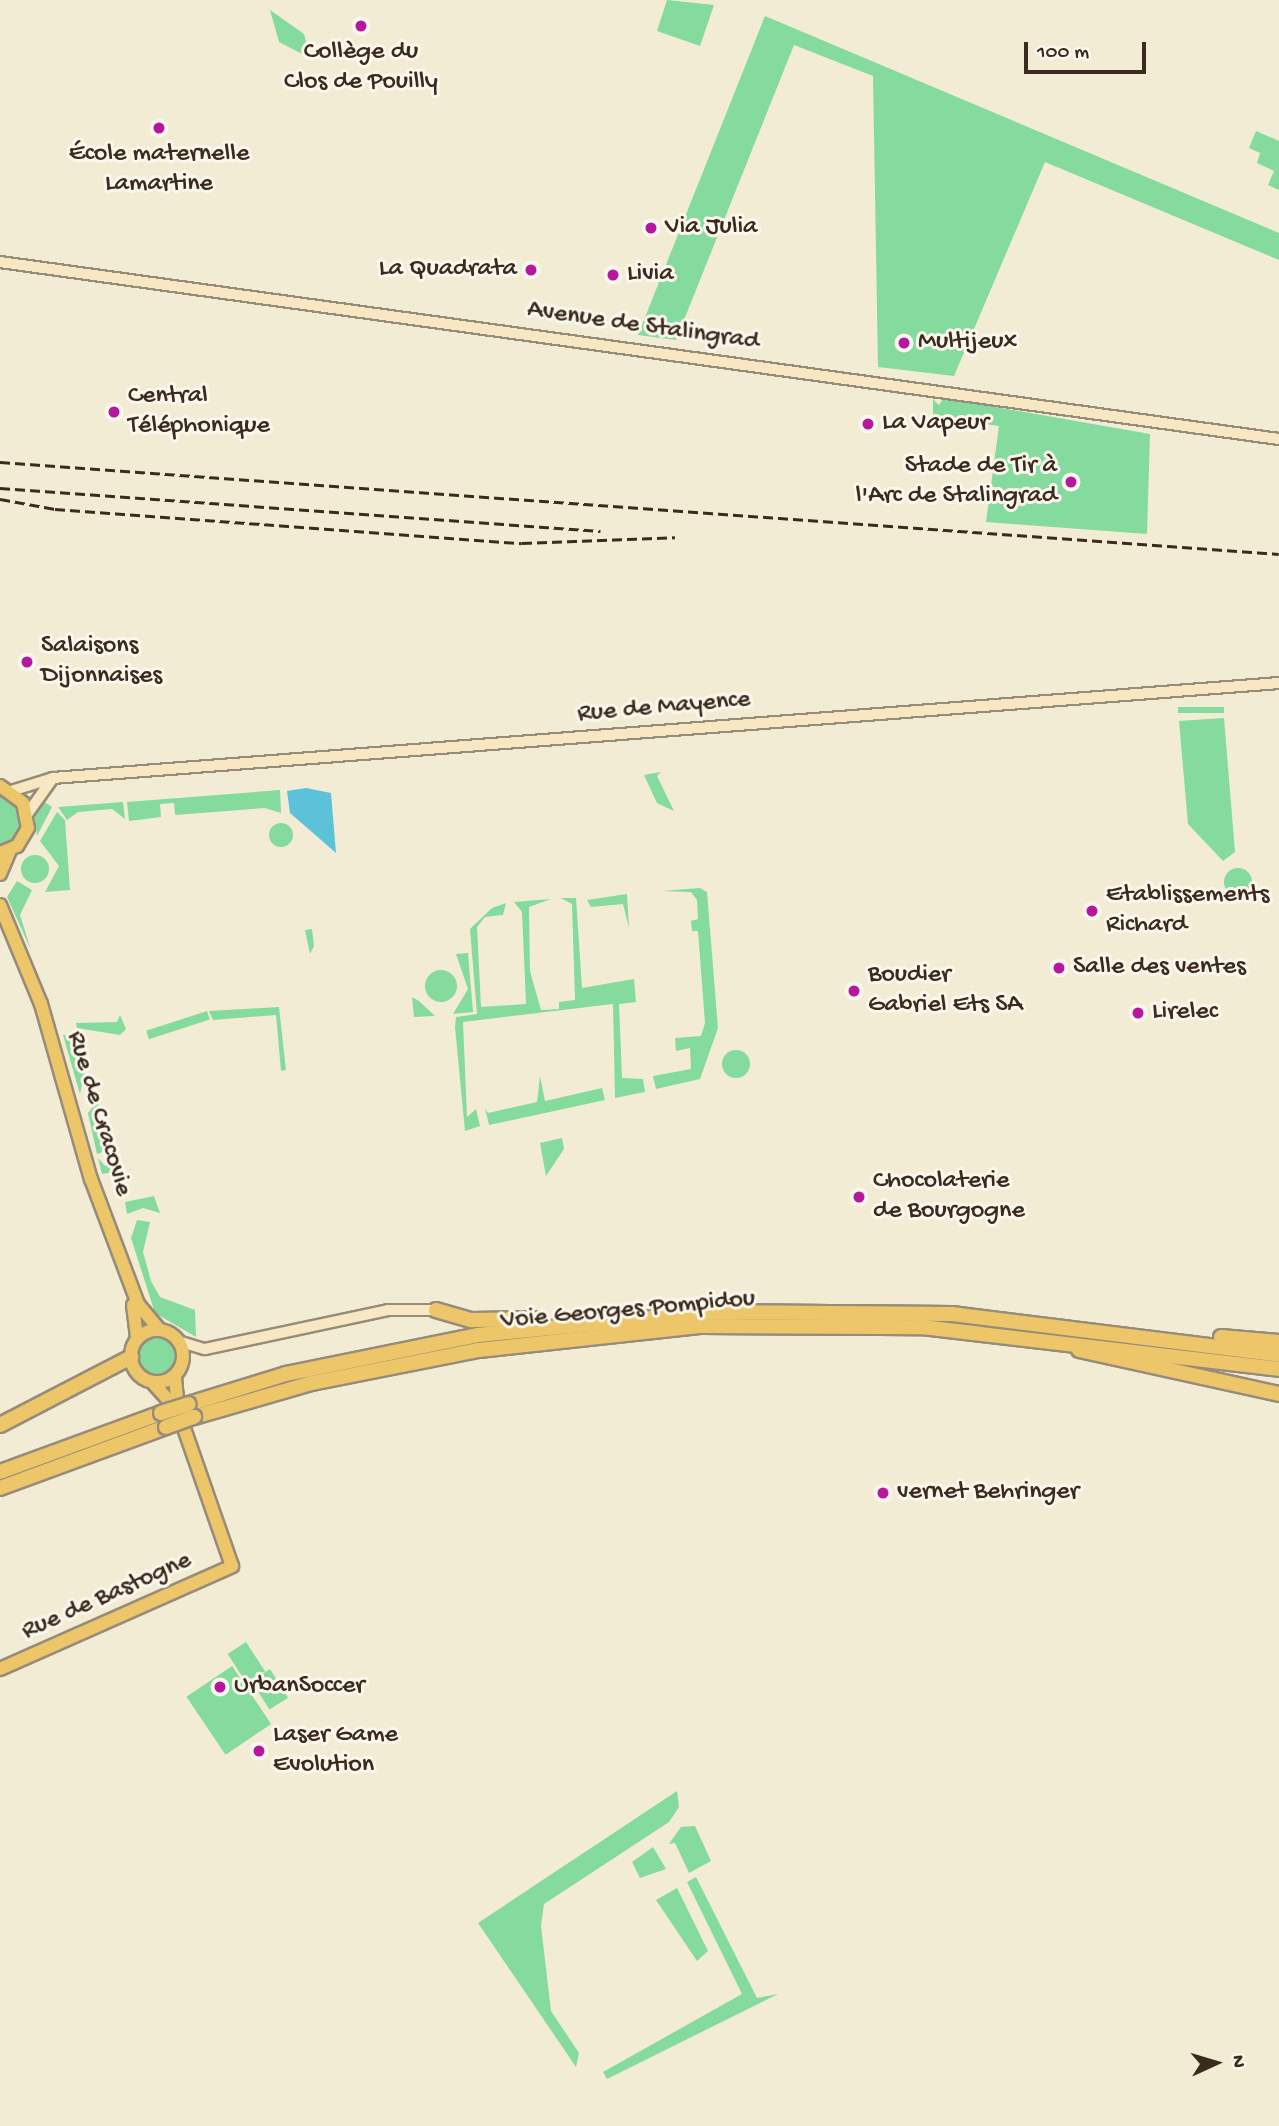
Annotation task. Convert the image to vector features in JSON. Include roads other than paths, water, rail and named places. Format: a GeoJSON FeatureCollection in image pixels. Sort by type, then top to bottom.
{"type":"FeatureCollection","features":[{"type":"Feature","properties":{"kind":"highway"},"geometry":{"type":"LineString","coordinates":[[436,1310],[486,1321],[635,1317]]}},
{"type":"Feature","properties":{"kind":"highway","name":"Voie Georges Pompidou"},"geometry":{"type":"LineString","coordinates":[[0,1488],[187,1411],[381,1353],[635,1317],[897,1312],[1089,1327],[1279,1355]]}},
{"type":"Feature","properties":{"kind":"highway","name":"Voie Georges Pompidou"},"geometry":{"type":"LineString","coordinates":[[187,1411],[382,1367],[587,1336],[760,1323],[976,1331],[1279,1369]]}},
{"type":"Feature","properties":{"kind":"highway"},"geometry":{"type":"LineString","coordinates":[[1089,1327],[1279,1342]]}},
{"type":"Feature","properties":{"kind":"highway"},"geometry":{"type":"LineString","coordinates":[[976,1331],[1279,1394]]}},
{"type":"Feature","properties":{"kind":"highway"},"geometry":{"type":"LineString","coordinates":[[0,1425],[131,1357]]}},
{"type":"Feature","properties":{"kind":"highway","name":"Voie Georges Pompidou"},"geometry":{"type":"LineString","coordinates":[[0,1472],[163,1420]]}},
{"type":"Feature","properties":{"kind":"main road"},"geometry":{"type":"LineString","coordinates":[[0,874],[5,852],[23,839],[28,813],[5,789]]}},
{"type":"Feature","properties":{"kind":"main road","name":"Rue de Cracovie"},"geometry":{"type":"LineString","coordinates":[[0,905],[41,1004],[96,1191],[138,1304],[160,1330]]}},
{"type":"Feature","properties":{"kind":"main road","name":"Rue de Cracovie"},"geometry":{"type":"LineString","coordinates":[[0,927],[32,995],[82,1176],[139,1324],[137,1338]]}},
{"type":"Feature","properties":{"kind":"main road"},"geometry":{"type":"LineString","coordinates":[[160,1330],[178,1341],[183,1356],[175,1376],[187,1411],[139,1375],[131,1357],[137,1338],[160,1330]]}},
{"type":"Feature","properties":{"kind":"main road"},"geometry":{"type":"LineString","coordinates":[[153,1383],[175,1376]]}},
{"type":"Feature","properties":{"kind":"main road","name":"Rue de Bastogne"},"geometry":{"type":"LineString","coordinates":[[0,1669],[33,1657],[232,1566],[187,1411]]}},
{"type":"Feature","properties":{"kind":"street","name":"Avenue de Stalingrad"},"geometry":{"type":"LineString","coordinates":[[0,262],[1279,439]]}},
{"type":"Feature","properties":{"kind":"street","name":"Rue de Mayence"},"geometry":{"type":"LineString","coordinates":[[5,789],[53,778],[1279,683]]}},
{"type":"Feature","properties":{"kind":"street"},"geometry":{"type":"LineString","coordinates":[[28,813],[53,778]]}},
{"type":"Feature","properties":{"kind":"street"},"geometry":{"type":"LineString","coordinates":[[178,1341],[205,1349],[400,1308],[436,1310]]}},
{"type":"Feature","properties":{"kind":"water"},"geometry":{"type":"Polygon","coordinates":[[[306,788],[331,793],[336,853],[290,813],[287,791],[306,788]]]}},
{"type":"Feature","properties":{"kind":"railway"},"geometry":{"type":"LineString","coordinates":[[0,462],[1279,554]]}},
{"type":"Feature","properties":{"kind":"railway"},"geometry":{"type":"LineString","coordinates":[[0,488],[600,531]]}},
{"type":"Feature","properties":{"kind":"railway"},"geometry":{"type":"LineString","coordinates":[[0,499],[55,509],[522,543],[675,537]]}},
{"type":"Feature","properties":{"kind":"place","name":"Collège du Clos de Pouilly"},"geometry":{"type":"Point","coordinates":[361,26]}},
{"type":"Feature","properties":{"kind":"place","name":"École maternelle Lamartine"},"geometry":{"type":"Point","coordinates":[159,128]}},
{"type":"Feature","properties":{"kind":"place","name":"Via Julia"},"geometry":{"type":"Point","coordinates":[651,228]}},
{"type":"Feature","properties":{"kind":"place","name":"La Quadrata"},"geometry":{"type":"Point","coordinates":[531,270]}},
{"type":"Feature","properties":{"kind":"place","name":"Livia"},"geometry":{"type":"Point","coordinates":[613,275]}},
{"type":"Feature","properties":{"kind":"place","name":"Multijeux"},"geometry":{"type":"Point","coordinates":[904,343]}},
{"type":"Feature","properties":{"kind":"place","name":"Central Téléphonique"},"geometry":{"type":"Point","coordinates":[114,412]}},
{"type":"Feature","properties":{"kind":"place","name":"La Vapeur"},"geometry":{"type":"Point","coordinates":[868,424]}},
{"type":"Feature","properties":{"kind":"place","name":"Stade de Tir à l'Arc de Stalingrad"},"geometry":{"type":"Point","coordinates":[1071,482]}},
{"type":"Feature","properties":{"kind":"place","name":"Salaisons Dijonnaises"},"geometry":{"type":"Point","coordinates":[27,662]}},
{"type":"Feature","properties":{"kind":"place","name":"Etablissements Richard"},"geometry":{"type":"Point","coordinates":[1092,911]}},
{"type":"Feature","properties":{"kind":"place","name":"Salle des ventes"},"geometry":{"type":"Point","coordinates":[1059,968]}},
{"type":"Feature","properties":{"kind":"place","name":"Boudier Gabriel Ets SA"},"geometry":{"type":"Point","coordinates":[854,991]}},
{"type":"Feature","properties":{"kind":"place","name":"Lirelec"},"geometry":{"type":"Point","coordinates":[1138,1013]}},
{"type":"Feature","properties":{"kind":"place","name":"Chocolaterie de Bourgogne"},"geometry":{"type":"Point","coordinates":[859,1197]}},
{"type":"Feature","properties":{"kind":"place","name":"vernet Behringer"},"geometry":{"type":"Point","coordinates":[883,1493]}},
{"type":"Feature","properties":{"kind":"place","name":"UrbanSoccer"},"geometry":{"type":"Point","coordinates":[220,1687]}},
{"type":"Feature","properties":{"kind":"place","name":"Laser Game Evolution"},"geometry":{"type":"Point","coordinates":[259,1751]}}]}
